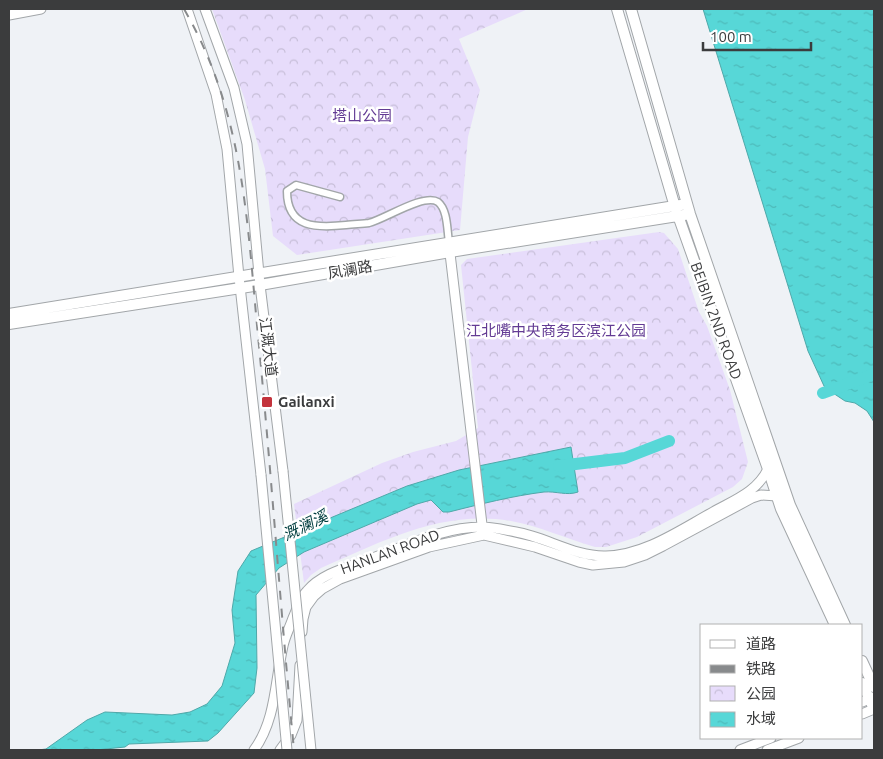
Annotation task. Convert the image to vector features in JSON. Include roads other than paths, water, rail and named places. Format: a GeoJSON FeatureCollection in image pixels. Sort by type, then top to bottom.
{"type":"FeatureCollection","features":[{"type":"Feature","properties":{"kind":"main road","name":"BEIBIN 2ND ROAD"},"geometry":{"type":"LineString","coordinates":[[617,9],[677,211],[781,509],[835,624]]}},
{"type":"Feature","properties":{"kind":"main road","name":"BEIBIN 2ND ROAD"},"geometry":{"type":"LineString","coordinates":[[631,9],[689,209],[790,505],[845,624]]}},
{"type":"Feature","properties":{"kind":"main road","name":"凤澜路"},"geometry":{"type":"LineString","coordinates":[[9,314],[689,209]]}},
{"type":"Feature","properties":{"kind":"main road","name":"凤澜路"},"geometry":{"type":"LineString","coordinates":[[9,324],[260,285],[449,247]]}},
{"type":"Feature","properties":{"kind":"main road"},"geometry":{"type":"LineString","coordinates":[[863,663],[874,688]]}},
{"type":"Feature","properties":{"kind":"main road"},"geometry":{"type":"LineString","coordinates":[[863,685],[871,703]]}},
{"type":"Feature","properties":{"kind":"street"},"geometry":{"type":"LineString","coordinates":[[9,14],[41,9]]}},
{"type":"Feature","properties":{"kind":"street","name":"江溉大道"},"geometry":{"type":"LineString","coordinates":[[187,9],[216,94],[228,149],[240,288],[261,475],[286,750]]}},
{"type":"Feature","properties":{"kind":"street","name":"江溉大道"},"geometry":{"type":"LineString","coordinates":[[205,9],[234,88],[247,144],[260,285],[283,471],[311,750]]}},
{"type":"Feature","properties":{"kind":"street"},"geometry":{"type":"LineString","coordinates":[[340,197],[296,185],[287,191],[287,204],[292,213],[301,222],[322,228],[370,223],[421,201],[431,200],[439,203],[445,212],[483,531]]}},
{"type":"Feature","properties":{"kind":"street","name":"HANLAN ROAD"},"geometry":{"type":"LineString","coordinates":[[254,750],[262,739],[268,725],[284,644],[299,603],[307,591],[327,576],[426,538],[448,532],[516,532],[593,556],[622,555],[642,549],[749,492],[763,480],[768,469]]}},
{"type":"Feature","properties":{"kind":"street","name":"HANLAN ROAD"},"geometry":{"type":"LineString","coordinates":[[280,750],[291,735],[297,720],[303,619],[306,607],[314,596],[332,583],[428,547],[483,531],[579,562],[593,564],[624,562],[663,546],[752,498],[761,495],[777,496]]}},
{"type":"Feature","properties":{"kind":"street"},"geometry":{"type":"LineString","coordinates":[[863,713],[871,703]]}},
{"type":"Feature","properties":{"kind":"street"},"geometry":{"type":"LineString","coordinates":[[740,750],[768,739]]}},
{"type":"Feature","properties":{"kind":"street"},"geometry":{"type":"LineString","coordinates":[[767,750],[796,739]]}},
{"type":"Feature","properties":{"kind":"water"},"geometry":{"type":"Polygon","coordinates":[[[703,9],[874,9],[874,422],[867,411],[855,403],[845,401],[824,386],[808,351],[703,9]]]}},
{"type":"Feature","properties":{"kind":"water"},"geometry":{"type":"Polygon","coordinates":[[[571,447],[578,492],[570,494],[548,492],[532,494],[497,500],[449,512],[443,512],[431,500],[417,504],[304,552],[279,568],[256,595],[257,668],[254,693],[218,733],[208,741],[129,744],[125,747],[96,750],[38,750],[46,749],[87,720],[105,712],[172,715],[190,712],[207,704],[222,686],[235,643],[232,610],[238,571],[251,551],[407,486],[459,470],[571,447]]]}},
{"type":"Feature","properties":{"kind":"waterway","name":"溉澜溪"},"geometry":{"type":"LineString","coordinates":[[823,393],[874,374]]}},
{"type":"Feature","properties":{"kind":"waterway","name":"溉澜溪"},"geometry":{"type":"LineString","coordinates":[[559,466],[625,458],[669,441]]}},
{"type":"Feature","properties":{"kind":"railway"},"geometry":{"type":"LineString","coordinates":[[184,9],[205,49],[220,90],[232,131],[240,173],[251,258],[294,750]]}},
{"type":"Feature","properties":{"kind":"place","name":"Gailanxi"},"geometry":{"type":"Point","coordinates":[267,402]}},
{"type":"Feature","properties":{"kind":"park label","name":"塔山公园"},"geometry":{"type":"Point","coordinates":[362,116]}},
{"type":"Feature","properties":{"kind":"park label","name":"江北嘴中央商务区滨江公园"},"geometry":{"type":"Point","coordinates":[556,331]}}]}
